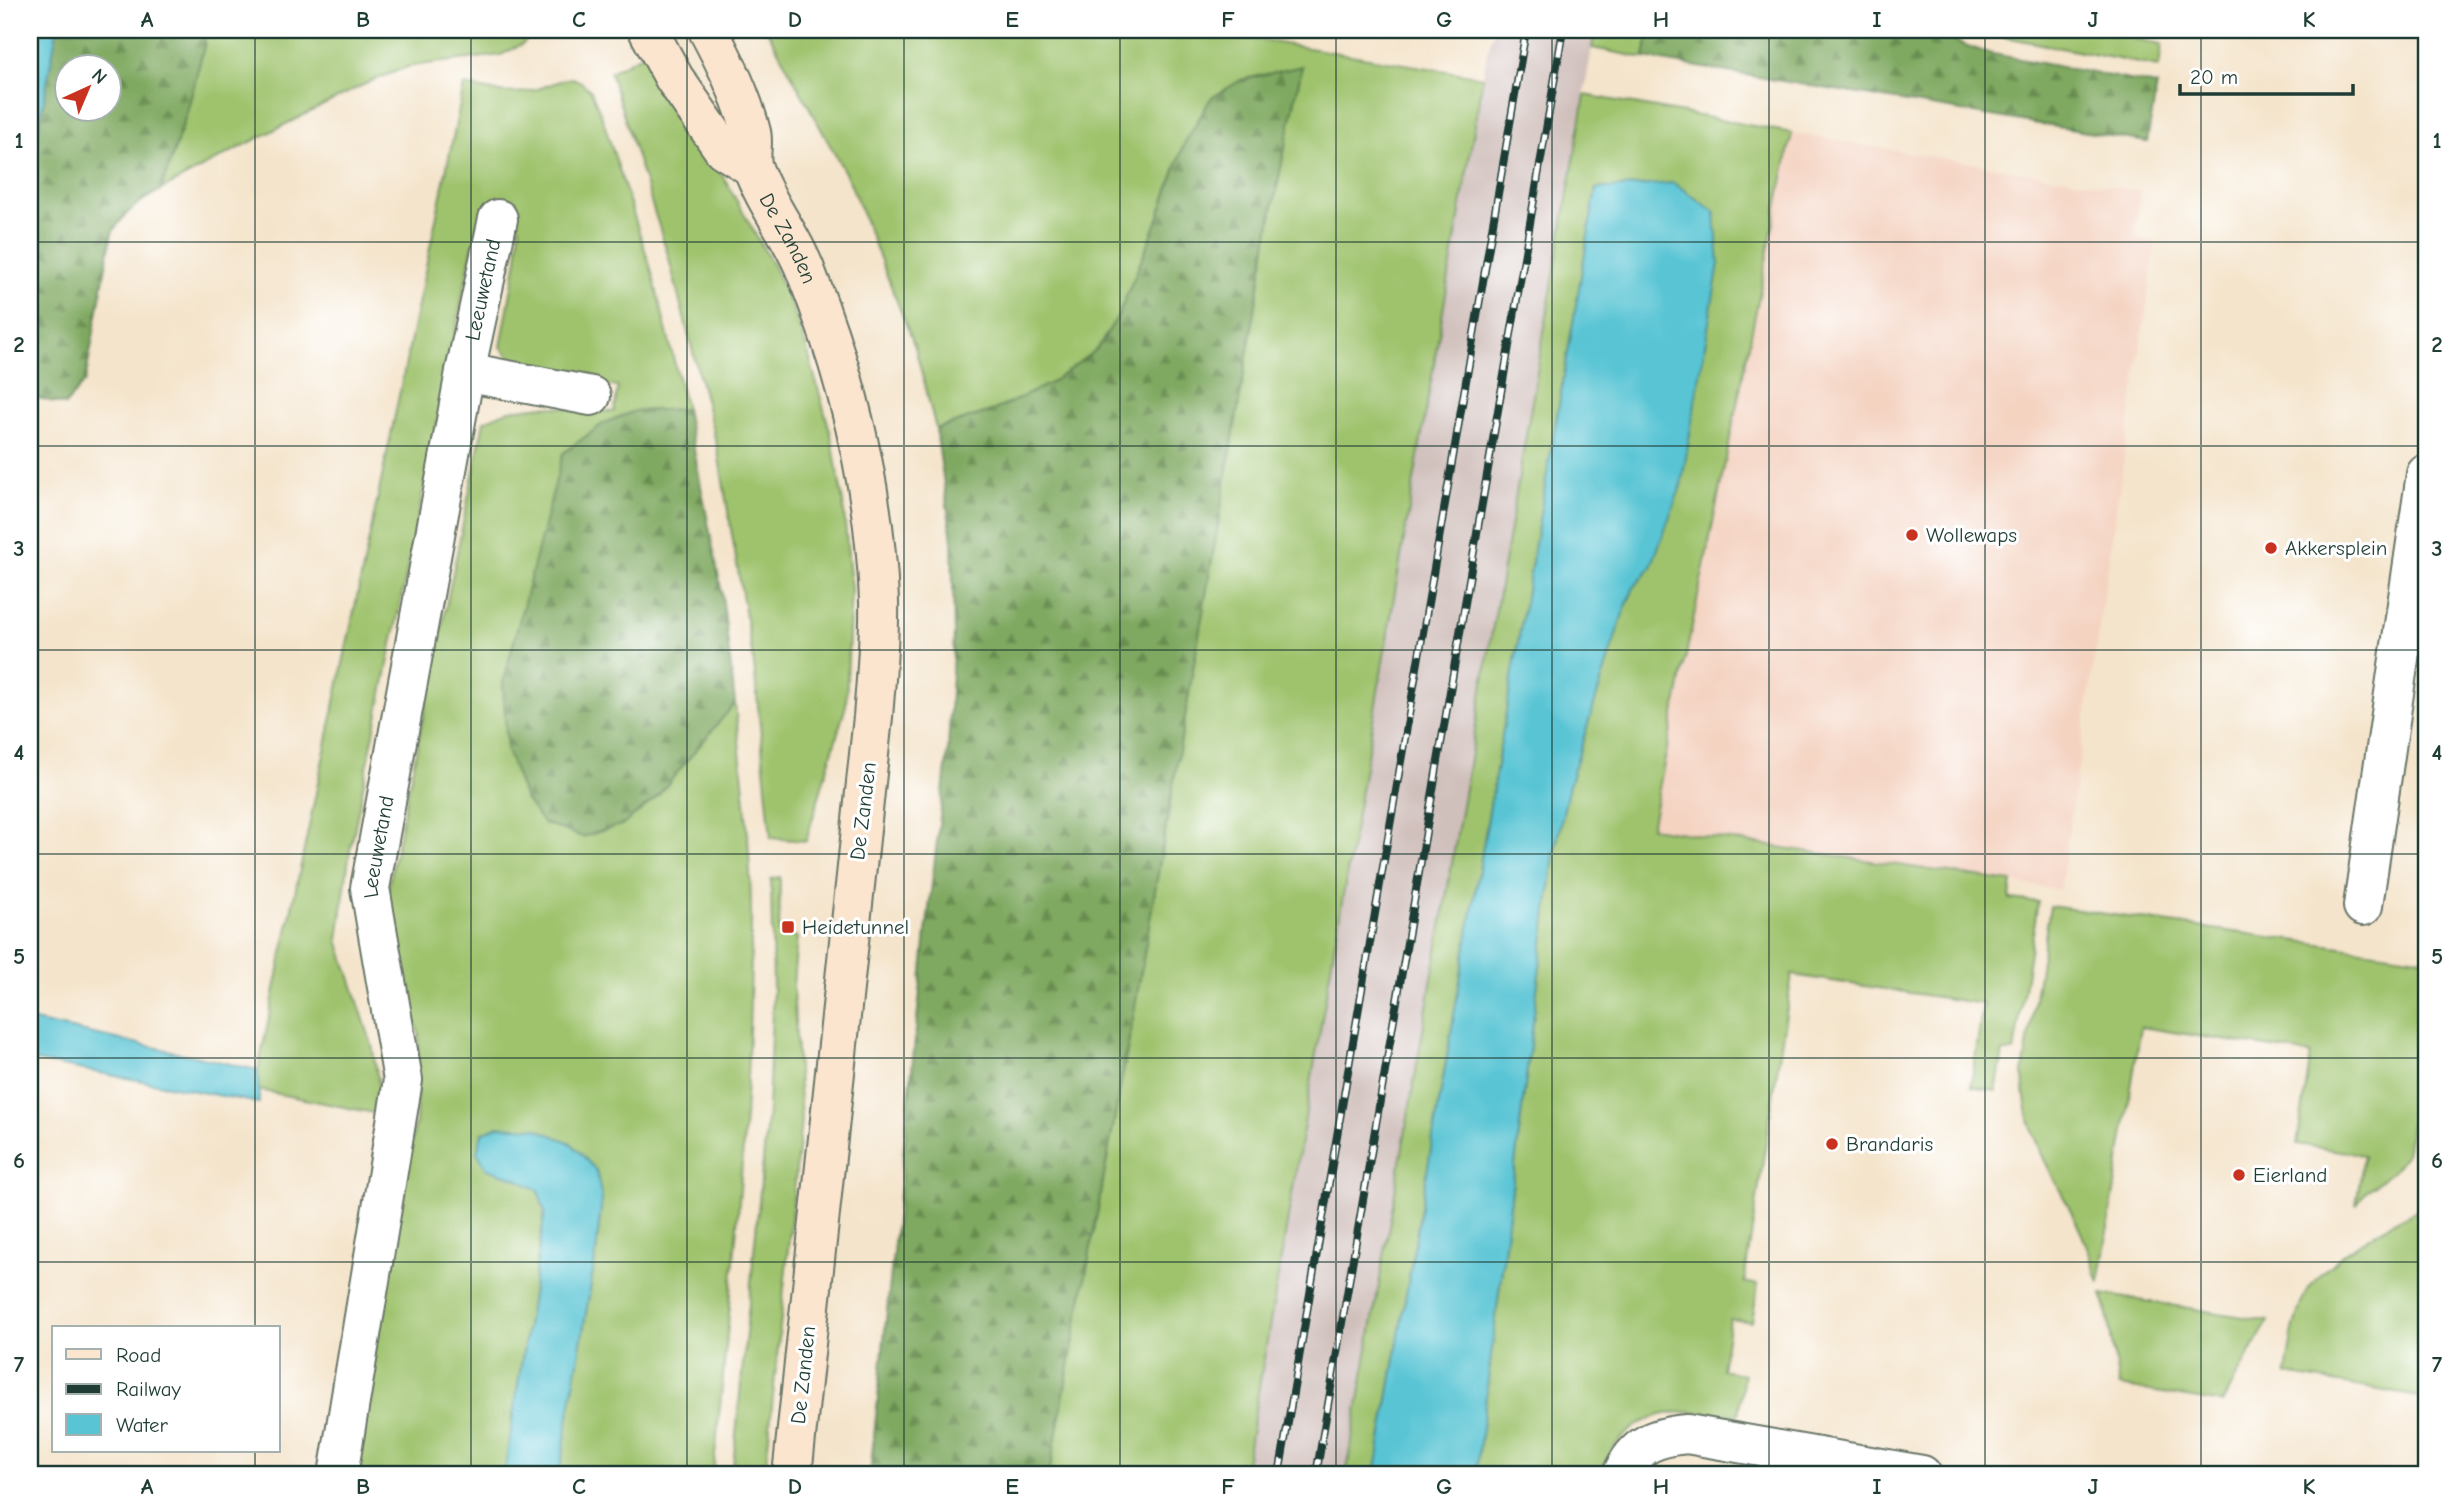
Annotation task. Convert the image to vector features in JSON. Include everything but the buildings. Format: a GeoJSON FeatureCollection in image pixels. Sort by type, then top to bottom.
{"type":"FeatureCollection","features":[{"type":"Feature","properties":{"kind":"main road","name":"De Zanden"},"geometry":{"type":"LineString","coordinates":[[648,30],[674,78],[723,149],[752,167]]}},
{"type":"Feature","properties":{"kind":"main road","name":"De Zanden"},"geometry":{"type":"LineString","coordinates":[[708,30],[725,61],[752,134],[752,167],[805,268],[832,341],[849,398],[873,521],[879,605],[873,718],[792,1475]]}},
{"type":"Feature","properties":{"kind":"street","name":"Leeuwetand"},"geometry":{"type":"LineString","coordinates":[[338,1475],[403,1080],[370,888],[465,372],[498,219]]}},
{"type":"Feature","properties":{"kind":"street"},"geometry":{"type":"LineString","coordinates":[[465,372],[591,396]]}},
{"type":"Feature","properties":{"kind":"street"},"geometry":{"type":"LineString","coordinates":[[2363,906],[2426,474]]}},
{"type":"Feature","properties":{"kind":"street"},"geometry":{"type":"LineString","coordinates":[[1622,1475],[1635,1453],[1648,1444],[1662,1436],[1687,1434],[1922,1475]]}},
{"type":"Feature","properties":{"kind":"shaded area"},"geometry":{"type":"Polygon","coordinates":[[[1494,30],[1595,30],[1346,1475],[1244,1475],[1487,53],[1494,30]]]}},
{"type":"Feature","properties":{"kind":"shaded area","name":"Wollewaps"},"geometry":{"type":"Polygon","coordinates":[[[1792,133],[2140,191],[2134,238],[2156,242],[2060,890],[1651,828],[1792,133]]]}},
{"type":"Feature","properties":{"kind":"green space"},"geometry":{"type":"Polygon","coordinates":[[[57,30],[203,30],[205,42],[187,112],[161,190],[133,208],[112,233],[85,381],[65,405],[30,396],[30,174],[52,57],[52,122],[122,122],[122,52],[53,52],[57,30]]]}},
{"type":"Feature","properties":{"kind":"green space"},"geometry":{"type":"Polygon","coordinates":[[[203,30],[532,30],[524,43],[501,55],[410,66],[371,81],[161,190],[187,112],[205,43],[203,30]]]}},
{"type":"Feature","properties":{"kind":"green space"},"geometry":{"type":"Polygon","coordinates":[[[767,30],[1200,30],[1483,77],[1244,1475],[1049,1475],[1133,1018],[1272,211],[1302,66],[1241,80],[1184,144],[1154,230],[1118,316],[1097,349],[1052,383],[997,409],[936,429],[915,347],[849,180],[767,30]]]}},
{"type":"Feature","properties":{"kind":"green space"},"geometry":{"type":"Polygon","coordinates":[[[1595,30],[1649,30],[1644,58],[1592,48],[1595,30]]]}},
{"type":"Feature","properties":{"kind":"green space"},"geometry":{"type":"Polygon","coordinates":[[[1649,30],[1935,30],[1961,44],[1988,53],[2157,85],[2147,142],[1644,58],[1649,30]]]}},
{"type":"Feature","properties":{"kind":"green space"},"geometry":{"type":"Polygon","coordinates":[[[2135,30],[2134,39],[2162,44],[2159,67],[1979,32],[2135,30]]]}},
{"type":"Feature","properties":{"kind":"green space"},"geometry":{"type":"Polygon","coordinates":[[[645,53],[708,150],[775,269],[807,349],[831,435],[843,502],[851,588],[846,705],[806,841],[771,838],[754,665],[717,446],[668,255],[610,72],[645,53]]]}},
{"type":"Feature","properties":{"kind":"green space"},"geometry":{"type":"Polygon","coordinates":[[[1302,66],[1272,211],[1133,1018],[1049,1475],[870,1475],[926,933],[948,750],[954,632],[952,539],[936,429],[997,409],[1051,383],[1097,349],[1118,316],[1154,230],[1184,144],[1211,98],[1241,80],[1302,66]]]}},
{"type":"Feature","properties":{"kind":"green space"},"geometry":{"type":"Polygon","coordinates":[[[572,78],[591,91],[603,120],[652,272],[686,409],[635,411],[604,423],[624,824],[656,797],[735,703],[743,782],[751,888],[748,1055],[734,1265],[713,1475],[559,1475],[596,1253],[602,1198],[596,1170],[487,1169],[515,1177],[538,1190],[545,1212],[504,1475],[338,1475],[416,1122],[419,1034],[385,936],[388,889],[484,421],[510,410],[543,406],[614,412],[618,387],[543,376],[520,368],[501,347],[520,227],[509,216],[473,245],[349,856],[338,940],[372,1045],[384,1115],[258,1090],[258,1070],[464,85],[514,93],[535,90],[572,78]]]}},
{"type":"Feature","properties":{"kind":"green space"},"geometry":{"type":"Polygon","coordinates":[[[1585,95],[1792,133],[1651,828],[2012,882],[2010,899],[2038,902],[2014,1052],[2003,1052],[1996,1091],[1971,1086],[1983,1004],[1792,975],[1744,1282],[1758,1285],[1752,1322],[1730,1319],[1722,1370],[1744,1375],[1738,1415],[1679,1412],[1648,1420],[1618,1442],[1610,1452],[1601,1475],[1476,1475],[1554,855],[1569,785],[1621,618],[1634,587],[1651,567],[1596,189],[1375,1475],[1346,1475],[1585,95]]]}},
{"type":"Feature","properties":{"kind":"green space"},"geometry":{"type":"Polygon","coordinates":[[[686,409],[722,594],[735,703],[657,797],[624,824],[583,837],[543,823],[525,799],[507,751],[503,683],[563,453],[604,423],[635,411],[686,409]]]}},
{"type":"Feature","properties":{"kind":"green space"},"geometry":{"type":"Polygon","coordinates":[[[780,877],[779,933],[797,937],[793,985],[801,1121],[765,1475],[732,1475],[768,1110],[773,988],[771,879],[780,877]]]}},
{"type":"Feature","properties":{"kind":"green space"},"geometry":{"type":"Polygon","coordinates":[[[2050,906],[2426,959],[2426,1042],[2406,1154],[2394,1170],[2366,1192],[2356,1205],[2364,1155],[2297,1144],[2311,1054],[2141,1027],[2099,1283],[2083,1237],[2036,1140],[2025,1097],[2023,1072],[2050,906]]]}},
{"type":"Feature","properties":{"kind":"green space"},"geometry":{"type":"Polygon","coordinates":[[[2426,1206],[2426,1398],[2286,1374],[2292,1333],[2305,1295],[2314,1282],[2359,1243],[2426,1206]]]}},
{"type":"Feature","properties":{"kind":"green space"},"geometry":{"type":"Polygon","coordinates":[[[2102,1294],[2268,1321],[2222,1403],[2119,1386],[2102,1294]]]}},
{"type":"Feature","properties":{"kind":"water"},"geometry":{"type":"Polygon","coordinates":[[[30,30],[57,30],[52,52],[30,174],[30,30]]]}},
{"type":"Feature","properties":{"kind":"water"},"geometry":{"type":"Polygon","coordinates":[[[1674,183],[1715,212],[1719,264],[1681,486],[1651,567],[1634,587],[1621,619],[1569,785],[1554,855],[1476,1475],[1375,1475],[1596,189],[1674,183]]]}},
{"type":"Feature","properties":{"kind":"water"},"geometry":{"type":"Polygon","coordinates":[[[30,1020],[258,1070],[259,1103],[30,1060],[30,1020]]]}},
{"type":"Feature","properties":{"kind":"water"},"geometry":{"type":"Polygon","coordinates":[[[498,1126],[535,1128],[571,1143],[596,1170],[602,1198],[596,1253],[559,1475],[504,1475],[545,1212],[538,1190],[515,1178],[487,1169],[477,1152],[482,1133],[498,1126]]]}},
{"type":"Feature","properties":{"kind":"railway"},"geometry":{"type":"LineString","coordinates":[[1279,1475],[1526,30]]}},
{"type":"Feature","properties":{"kind":"railway"},"geometry":{"type":"LineString","coordinates":[[1316,1475],[1563,30]]}},
{"type":"Feature","properties":{"kind":"place","name":"Wollewaps"},"geometry":{"type":"Point","coordinates":[1912,535]}},
{"type":"Feature","properties":{"kind":"place","name":"Akkersplein"},"geometry":{"type":"Point","coordinates":[2271,548]}},
{"type":"Feature","properties":{"kind":"place","name":"Heidetunnel"},"geometry":{"type":"Point","coordinates":[788,927]}},
{"type":"Feature","properties":{"kind":"place","name":"Brandaris"},"geometry":{"type":"Point","coordinates":[1832,1144]}},
{"type":"Feature","properties":{"kind":"place","name":"Eierland"},"geometry":{"type":"Point","coordinates":[2239,1175]}}]}
